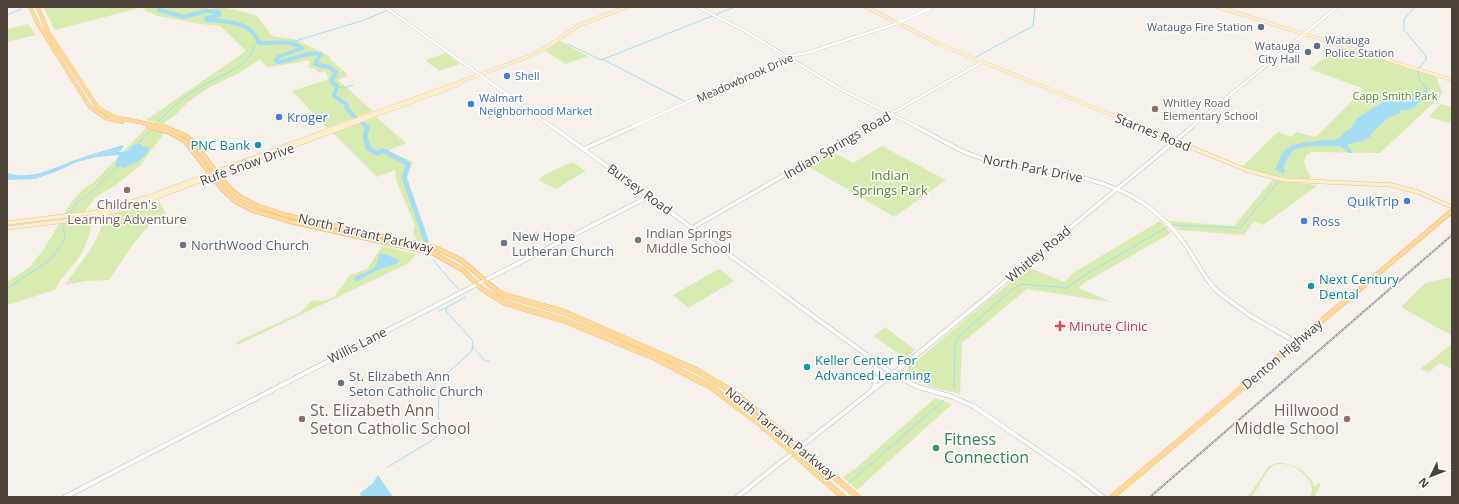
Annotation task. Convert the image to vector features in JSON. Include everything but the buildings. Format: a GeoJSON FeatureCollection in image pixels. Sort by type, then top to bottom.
{"type":"FeatureCollection","features":[{"type":"Feature","properties":{"kind":"main road","name":"North Tarrant Parkway"},"geometry":{"type":"LineString","coordinates":[[30,7],[41,28],[94,111],[113,120],[159,129],[174,134],[185,141],[223,190],[235,201],[252,210],[274,217],[427,251],[449,261],[463,270],[493,297],[505,303],[563,320],[655,358],[688,374],[728,399],[758,422],[844,497]]}},
{"type":"Feature","properties":{"kind":"main road","name":"North Tarrant Parkway"},"geometry":{"type":"LineString","coordinates":[[38,7],[48,32],[98,108],[119,118],[160,126],[176,131],[191,140],[229,188],[240,197],[279,213],[436,248],[461,260],[504,295],[564,312],[696,370],[735,393],[858,497]]}},
{"type":"Feature","properties":{"kind":"main road","name":"Rufe Snow Drive"},"geometry":{"type":"LineString","coordinates":[[7,223],[54,219],[98,212],[148,197],[217,173],[279,150],[326,135],[534,54],[549,46],[579,25],[627,7]]}},
{"type":"Feature","properties":{"kind":"main road","name":"Starnes Road"},"geometry":{"type":"LineString","coordinates":[[866,7],[941,45],[1241,169],[1273,178],[1306,182],[1392,185],[1417,192],[1452,207]]}},
{"type":"Feature","properties":{"kind":"main road"},"geometry":{"type":"LineString","coordinates":[[1218,7],[1452,80]]}},
{"type":"Feature","properties":{"kind":"main road","name":"Rufe Snow Drive"},"geometry":{"type":"LineString","coordinates":[[279,150],[322,131],[427,95]]}},
{"type":"Feature","properties":{"kind":"main road"},"geometry":{"type":"LineString","coordinates":[[322,131],[326,135]]}},
{"type":"Feature","properties":{"kind":"main road"},"geometry":{"type":"LineString","coordinates":[[197,155],[202,153]]}},
{"type":"Feature","properties":{"kind":"main road","name":"Rufe Snow Drive"},"geometry":{"type":"LineString","coordinates":[[7,228],[59,223],[100,215],[150,200],[211,175]]}},
{"type":"Feature","properties":{"kind":"main road","name":"Denton Highway"},"geometry":{"type":"LineString","coordinates":[[1112,497],[1452,211]]}},
{"type":"Feature","properties":{"kind":"main road"},"geometry":{"type":"LineString","coordinates":[[274,217],[279,213]]}},
{"type":"Feature","properties":{"kind":"main road"},"geometry":{"type":"LineString","coordinates":[[844,497],[852,492]]}},
{"type":"Feature","properties":{"kind":"street","name":"Bursey Road"},"geometry":{"type":"LineString","coordinates":[[386,7],[650,196],[893,374],[918,387],[950,396],[973,406],[1077,477],[1103,497]]}},
{"type":"Feature","properties":{"kind":"street","name":"North Park Drive"},"geometry":{"type":"LineString","coordinates":[[698,7],[745,30],[842,90],[975,156],[988,160],[1085,177],[1116,189],[1143,204],[1177,234],[1208,281],[1224,296],[1242,310],[1296,342]]}},
{"type":"Feature","properties":{"kind":"street","name":"Meadowbrook Drive"},"geometry":{"type":"LineString","coordinates":[[584,149],[788,57],[807,53],[898,23],[932,7]]}},
{"type":"Feature","properties":{"kind":"street","name":"Whitley Road"},"geometry":{"type":"LineString","coordinates":[[737,497],[792,452],[893,374],[1337,7]]}},
{"type":"Feature","properties":{"kind":"street","name":"Indian Springs Road"},"geometry":{"type":"LineString","coordinates":[[692,228],[982,62]]}},
{"type":"Feature","properties":{"kind":"street","name":"Willis Lane"},"geometry":{"type":"LineString","coordinates":[[65,497],[215,418],[650,196]]}},
{"type":"Feature","properties":{"kind":"street"},"geometry":{"type":"LineString","coordinates":[[872,358],[878,371],[878,379],[874,388]]}},
{"type":"Feature","properties":{"kind":"green space"},"geometry":{"type":"Polygon","coordinates":[[[43,7],[143,7],[55,30],[43,7]]]}},
{"type":"Feature","properties":{"kind":"green space"},"geometry":{"type":"Polygon","coordinates":[[[144,7],[207,7],[209,9],[222,7],[252,14],[258,17],[272,36],[294,39],[329,56],[330,59],[346,73],[347,76],[338,80],[373,111],[327,128],[292,91],[329,79],[325,71],[319,73],[314,68],[311,69],[308,67],[310,62],[307,60],[267,67],[260,59],[241,72],[208,88],[187,103],[173,117],[162,124],[146,120],[246,51],[220,26],[158,16],[146,11],[144,7]]]}},
{"type":"Feature","properties":{"kind":"green space"},"geometry":{"type":"Polygon","coordinates":[[[28,24],[36,35],[7,42],[7,29],[28,24]]]}},
{"type":"Feature","properties":{"kind":"green space"},"geometry":{"type":"Polygon","coordinates":[[[560,41],[588,56],[566,64],[545,51],[560,41]]]}},
{"type":"Feature","properties":{"kind":"green space","name":"Capp Smith Park"},"geometry":{"type":"Polygon","coordinates":[[[1340,47],[1436,76],[1442,93],[1440,97],[1380,153],[1312,152],[1306,156],[1304,161],[1308,173],[1312,177],[1310,179],[1284,178],[1242,167],[1278,132],[1291,137],[1296,132],[1316,137],[1364,89],[1310,69],[1340,47]]]}},
{"type":"Feature","properties":{"kind":"green space"},"geometry":{"type":"Polygon","coordinates":[[[446,53],[460,64],[439,71],[425,60],[446,53]]]}},
{"type":"Feature","properties":{"kind":"green space"},"geometry":{"type":"Polygon","coordinates":[[[1440,104],[1452,107],[1452,124],[1429,117],[1440,104]]]}},
{"type":"Feature","properties":{"kind":"green space"},"geometry":{"type":"Polygon","coordinates":[[[376,117],[406,143],[388,151],[413,162],[407,177],[429,243],[416,240],[413,232],[415,225],[396,180],[395,170],[377,177],[333,133],[376,117]]]}},
{"type":"Feature","properties":{"kind":"green space"},"geometry":{"type":"Polygon","coordinates":[[[145,129],[164,133],[140,166],[116,185],[96,197],[84,212],[62,217],[79,193],[93,183],[145,129]]]}},
{"type":"Feature","properties":{"kind":"green space","name":"Indian Springs Park"},"geometry":{"type":"Polygon","coordinates":[[[882,146],[946,180],[894,217],[806,165],[833,152],[853,163],[882,146]]]}},
{"type":"Feature","properties":{"kind":"green space"},"geometry":{"type":"Polygon","coordinates":[[[572,162],[586,171],[556,189],[538,180],[546,174],[572,162]]]}},
{"type":"Feature","properties":{"kind":"green space"},"geometry":{"type":"Polygon","coordinates":[[[1272,180],[1317,186],[1263,225],[1254,221],[1244,235],[1179,230],[1169,221],[1234,226],[1272,180]]]}},
{"type":"Feature","properties":{"kind":"green space"},"geometry":{"type":"Polygon","coordinates":[[[158,200],[166,213],[141,234],[109,280],[86,281],[65,285],[93,245],[101,228],[103,218],[158,200]]]}},
{"type":"Feature","properties":{"kind":"green space"},"geometry":{"type":"Polygon","coordinates":[[[90,219],[92,220],[90,231],[83,251],[59,282],[55,290],[7,305],[7,282],[30,267],[43,250],[59,224],[90,219]]]}},
{"type":"Feature","properties":{"kind":"green space"},"geometry":{"type":"Polygon","coordinates":[[[1160,221],[1171,233],[1084,283],[1079,288],[1111,302],[1027,289],[962,343],[960,394],[930,387],[904,375],[903,372],[1028,267],[1064,282],[1073,273],[1160,221]]]}},
{"type":"Feature","properties":{"kind":"green space"},"geometry":{"type":"Polygon","coordinates":[[[382,246],[416,254],[409,263],[237,345],[236,342],[300,313],[312,300],[323,301],[334,297],[350,275],[367,269],[382,246]]]}},
{"type":"Feature","properties":{"kind":"green space"},"geometry":{"type":"Polygon","coordinates":[[[719,269],[734,281],[688,308],[673,295],[719,269]]]}},
{"type":"Feature","properties":{"kind":"green space"},"geometry":{"type":"Polygon","coordinates":[[[1452,277],[1452,336],[1401,307],[1425,283],[1452,277]]]}},
{"type":"Feature","properties":{"kind":"green space"},"geometry":{"type":"Polygon","coordinates":[[[885,327],[915,350],[905,358],[874,336],[885,327]]]}},
{"type":"Feature","properties":{"kind":"green space"},"geometry":{"type":"Polygon","coordinates":[[[1452,343],[1452,369],[1440,363],[1429,372],[1420,369],[1437,356],[1452,343]]]}},
{"type":"Feature","properties":{"kind":"green space"},"geometry":{"type":"Polygon","coordinates":[[[935,398],[952,404],[857,490],[843,477],[856,468],[935,398]]]}},
{"type":"Feature","properties":{"kind":"green space"},"geometry":{"type":"Polygon","coordinates":[[[1277,463],[1289,464],[1300,469],[1309,477],[1315,487],[1318,483],[1321,484],[1314,497],[1310,497],[1312,490],[1311,484],[1307,477],[1294,467],[1280,464],[1270,468],[1252,497],[1248,497],[1269,466],[1277,463]]]}},
{"type":"Feature","properties":{"kind":"water"},"geometry":{"type":"Polygon","coordinates":[[[1425,90],[1428,91],[1414,107],[1407,110],[1400,110],[1400,113],[1388,118],[1372,133],[1371,136],[1363,141],[1348,144],[1353,153],[1349,153],[1340,146],[1309,146],[1293,150],[1283,166],[1285,172],[1283,173],[1275,170],[1281,154],[1289,147],[1302,143],[1338,139],[1351,128],[1357,118],[1391,96],[1402,93],[1420,95],[1425,90]]]}},
{"type":"Feature","properties":{"kind":"water"},"geometry":{"type":"Polygon","coordinates":[[[141,144],[142,146],[150,147],[146,155],[124,168],[115,166],[119,155],[96,157],[77,162],[35,179],[7,180],[7,173],[17,175],[36,174],[122,145],[124,147],[119,152],[127,151],[133,145],[141,144]]]}},
{"type":"Feature","properties":{"kind":"water"},"geometry":{"type":"Polygon","coordinates":[[[380,253],[400,260],[396,264],[379,269],[356,282],[356,276],[376,266],[380,253]]]}},
{"type":"Feature","properties":{"kind":"water"},"geometry":{"type":"Polygon","coordinates":[[[378,475],[393,497],[361,497],[360,493],[372,484],[378,475]]]}},
{"type":"Feature","properties":{"kind":"waterway"},"geometry":{"type":"LineString","coordinates":[[159,7],[159,10],[184,17],[206,11],[219,12],[219,15],[206,18],[207,20],[230,22],[244,26],[250,30],[259,43],[286,43],[297,45],[302,48],[278,57],[276,60],[277,62],[304,55],[315,53],[321,54],[315,64],[329,67],[336,72],[331,81],[337,86],[334,96],[347,105],[346,108],[355,117]]}},
{"type":"Feature","properties":{"kind":"waterway"},"geometry":{"type":"LineString","coordinates":[[568,44],[601,60],[735,7]]}},
{"type":"Feature","properties":{"kind":"waterway"},"geometry":{"type":"LineString","coordinates":[[976,57],[1033,26],[1035,7]]}},
{"type":"Feature","properties":{"kind":"waterway"},"geometry":{"type":"LineString","coordinates":[[1404,30],[1404,19],[1415,7]]}},
{"type":"Feature","properties":{"kind":"waterway"},"geometry":{"type":"LineString","coordinates":[[7,15],[21,9]]}},
{"type":"Feature","properties":{"kind":"waterway"},"geometry":{"type":"LineString","coordinates":[[292,42],[361,21],[386,11]]}},
{"type":"Feature","properties":{"kind":"waterway"},"geometry":{"type":"LineString","coordinates":[[1405,31],[1426,56],[1426,60],[1419,68]]}},
{"type":"Feature","properties":{"kind":"waterway"},"geometry":{"type":"LineString","coordinates":[[157,123],[190,93],[240,66],[250,56],[254,45],[258,43]]}},
{"type":"Feature","properties":{"kind":"waterway"},"geometry":{"type":"LineString","coordinates":[[604,60],[686,102]]}},
{"type":"Feature","properties":{"kind":"waterway"},"geometry":{"type":"LineString","coordinates":[[1417,70],[1420,80],[1427,90]]}},
{"type":"Feature","properties":{"kind":"waterway"},"geometry":{"type":"LineString","coordinates":[[337,87],[344,88],[353,85]]}},
{"type":"Feature","properties":{"kind":"waterway"},"geometry":{"type":"LineString","coordinates":[[362,123],[367,127]]}},
{"type":"Feature","properties":{"kind":"waterway"},"geometry":{"type":"LineString","coordinates":[[367,127],[365,137],[368,148],[376,153],[384,151],[408,164],[404,178],[426,240]]}},
{"type":"Feature","properties":{"kind":"waterway"},"geometry":{"type":"LineString","coordinates":[[137,145],[150,131]]}},
{"type":"Feature","properties":{"kind":"waterway"},"geometry":{"type":"LineString","coordinates":[[69,214],[76,204],[94,190],[118,166]]}},
{"type":"Feature","properties":{"kind":"waterway"},"geometry":{"type":"LineString","coordinates":[[1172,225],[1240,228],[1279,181]]}},
{"type":"Feature","properties":{"kind":"waterway"},"geometry":{"type":"LineString","coordinates":[[954,389],[955,345],[957,338],[1014,288],[1021,284],[1067,288],[1088,273],[1169,226]]}},
{"type":"Feature","properties":{"kind":"waterway"},"geometry":{"type":"LineString","coordinates":[[7,289],[52,258],[65,239],[63,227]]}},
{"type":"Feature","properties":{"kind":"waterway"},"geometry":{"type":"LineString","coordinates":[[433,260],[458,289]]}},
{"type":"Feature","properties":{"kind":"waterway"},"geometry":{"type":"LineString","coordinates":[[466,297],[447,307],[446,311],[473,341],[472,347]]}},
{"type":"Feature","properties":{"kind":"waterway"},"geometry":{"type":"LineString","coordinates":[[439,311],[446,308]]}},
{"type":"Feature","properties":{"kind":"waterway"},"geometry":{"type":"LineString","coordinates":[[441,424],[438,417],[439,394],[434,385],[472,351],[472,347]]}},
{"type":"Feature","properties":{"kind":"waterway"},"geometry":{"type":"LineString","coordinates":[[472,347],[485,361],[489,361]]}},
{"type":"Feature","properties":{"kind":"waterway"},"geometry":{"type":"LineString","coordinates":[[849,483],[944,400]]}},
{"type":"Feature","properties":{"kind":"waterway"},"geometry":{"type":"LineString","coordinates":[[388,467],[434,439],[440,433]]}},
{"type":"Feature","properties":{"kind":"railway"},"geometry":{"type":"LineString","coordinates":[[1150,497],[1452,235]]}},
{"type":"Feature","properties":{"kind":"place","name":"Watauga Fire Station"},"geometry":{"type":"Point","coordinates":[1261,27]}},
{"type":"Feature","properties":{"kind":"place","name":"Watauga Police Station"},"geometry":{"type":"Point","coordinates":[1317,46]}},
{"type":"Feature","properties":{"kind":"place","name":"Watauga City Hall"},"geometry":{"type":"Point","coordinates":[1308,52]}},
{"type":"Feature","properties":{"kind":"place","name":"Shell"},"geometry":{"type":"Point","coordinates":[507,76]}},
{"type":"Feature","properties":{"kind":"place","name":"Walmart Neighborhood Market"},"geometry":{"type":"Point","coordinates":[471,104]}},
{"type":"Feature","properties":{"kind":"place","name":"Whitley Road Elementary School"},"geometry":{"type":"Point","coordinates":[1155,109]}},
{"type":"Feature","properties":{"kind":"place","name":"Kroger"},"geometry":{"type":"Point","coordinates":[279,117]}},
{"type":"Feature","properties":{"kind":"place","name":"PNC Bank"},"geometry":{"type":"Point","coordinates":[258,145]}},
{"type":"Feature","properties":{"kind":"place","name":"Children's Learning Adventure"},"geometry":{"type":"Point","coordinates":[127,190]}},
{"type":"Feature","properties":{"kind":"place","name":"QuikTrip"},"geometry":{"type":"Point","coordinates":[1407,201]}},
{"type":"Feature","properties":{"kind":"place","name":"Ross"},"geometry":{"type":"Point","coordinates":[1304,221]}},
{"type":"Feature","properties":{"kind":"place","name":"Indian Springs Middle School"},"geometry":{"type":"Point","coordinates":[638,240]}},
{"type":"Feature","properties":{"kind":"place","name":"New Hope Lutheran Church"},"geometry":{"type":"Point","coordinates":[504,243]}},
{"type":"Feature","properties":{"kind":"place","name":"NorthWood Church"},"geometry":{"type":"Point","coordinates":[183,245]}},
{"type":"Feature","properties":{"kind":"place","name":"Next Century Dental"},"geometry":{"type":"Point","coordinates":[1311,286]}},
{"type":"Feature","properties":{"kind":"place","name":"Minute Clinic"},"geometry":{"type":"Point","coordinates":[1060,326]}},
{"type":"Feature","properties":{"kind":"place","name":"Keller Center For Advanced Learning"},"geometry":{"type":"Point","coordinates":[807,367]}},
{"type":"Feature","properties":{"kind":"place","name":"St. Elizabeth Ann Seton Catholic Church"},"geometry":{"type":"Point","coordinates":[341,383]}},
{"type":"Feature","properties":{"kind":"place","name":"St. Elizabeth Ann Seton Catholic School"},"geometry":{"type":"Point","coordinates":[302,419]}},
{"type":"Feature","properties":{"kind":"place","name":"Hillwood Middle School"},"geometry":{"type":"Point","coordinates":[1347,419]}},
{"type":"Feature","properties":{"kind":"place","name":"Fitness Connection"},"geometry":{"type":"Point","coordinates":[936,448]}}]}
